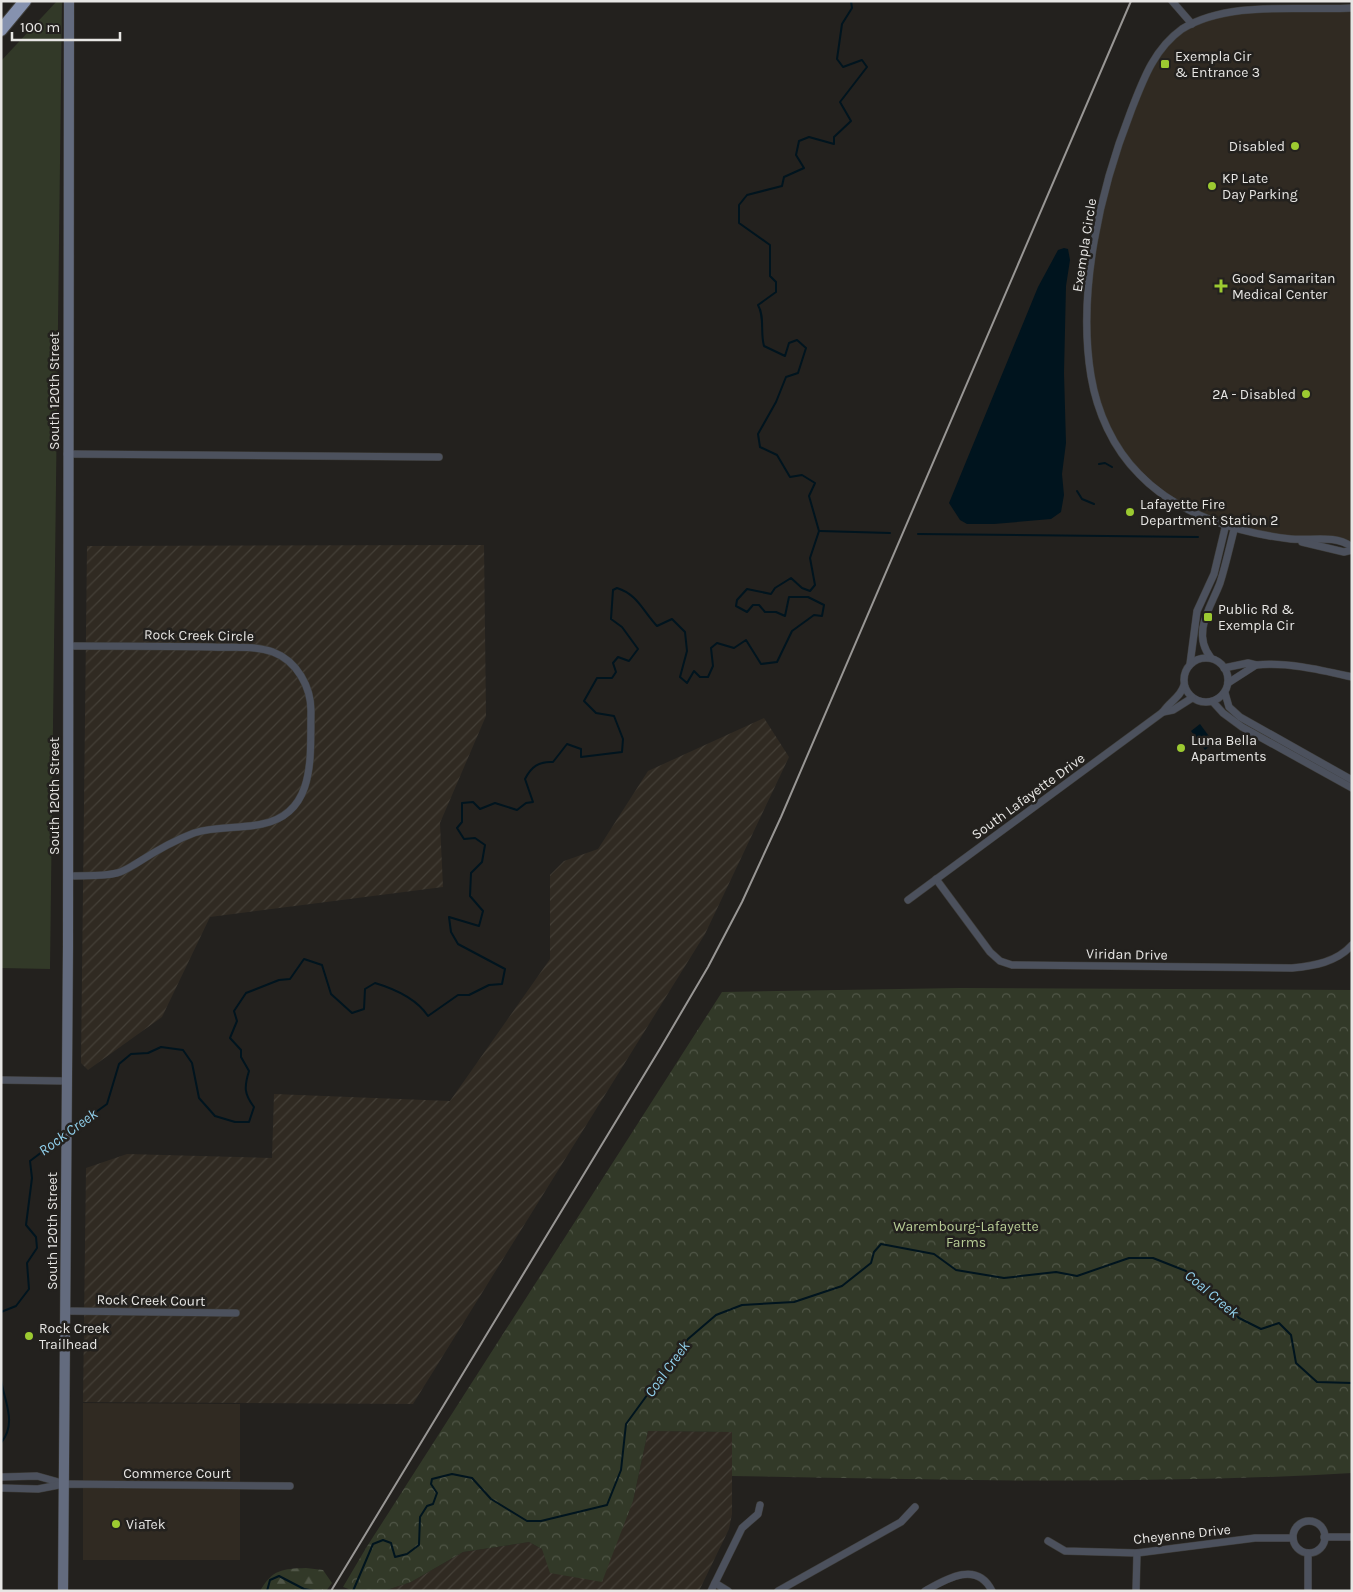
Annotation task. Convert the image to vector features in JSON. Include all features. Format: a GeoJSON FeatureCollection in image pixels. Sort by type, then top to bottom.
{"type":"FeatureCollection","features":[{"type":"Feature","properties":{"kind":"highway"},"geometry":{"type":"LineString","coordinates":[[1,30],[25,1]]}},
{"type":"Feature","properties":{"kind":"main road","name":"South 120th Street"},"geometry":{"type":"LineString","coordinates":[[63,1591],[67,1111],[69,646],[67,454],[70,1]]}},
{"type":"Feature","properties":{"kind":"street"},"geometry":{"type":"LineString","coordinates":[[1172,1],[1192,24]]}},
{"type":"Feature","properties":{"kind":"street","name":"Exempla Circle"},"geometry":{"type":"LineString","coordinates":[[1352,8],[1252,9],[1215,14],[1192,24],[1171,39],[1157,55],[1141,85],[1118,144],[1107,184],[1093,254],[1089,297],[1088,350],[1098,405],[1108,431],[1130,465],[1150,484],[1178,504],[1226,524],[1294,539],[1346,542],[1352,548]]}},
{"type":"Feature","properties":{"kind":"street"},"geometry":{"type":"LineString","coordinates":[[67,454],[439,457]]}},
{"type":"Feature","properties":{"kind":"street"},"geometry":{"type":"LineString","coordinates":[[1225,693],[1213,702],[1202,702],[1192,698],[1184,685],[1184,674],[1194,654],[1197,611],[1214,574],[1226,524]]}},
{"type":"Feature","properties":{"kind":"street"},"geometry":{"type":"LineString","coordinates":[[1235,526],[1219,585],[1203,625],[1204,647],[1211,658],[1224,668],[1228,683],[1225,693],[1230,707],[1240,717],[1352,780]]}},
{"type":"Feature","properties":{"kind":"street","name":"Rock Creek Circle"},"geometry":{"type":"LineString","coordinates":[[68,876],[115,874],[128,870],[193,834],[206,830],[262,824],[282,815],[298,801],[307,785],[310,773],[311,708],[308,687],[303,678],[286,660],[272,652],[227,648],[69,646]]}},
{"type":"Feature","properties":{"kind":"street"},"geometry":{"type":"LineString","coordinates":[[1190,664],[1200,659],[1211,658]]}},
{"type":"Feature","properties":{"kind":"street"},"geometry":{"type":"LineString","coordinates":[[1224,668],[1248,663],[1256,665],[1270,664],[1296,666],[1352,677]]}},
{"type":"Feature","properties":{"kind":"street"},"geometry":{"type":"LineString","coordinates":[[1228,683],[1256,665]]}},
{"type":"Feature","properties":{"kind":"street","name":"South Lafayette Drive"},"geometry":{"type":"LineString","coordinates":[[908,900],[1163,712],[1168,704],[1180,694],[1184,685]]}},
{"type":"Feature","properties":{"kind":"street","name":"South Lafayette Drive"},"geometry":{"type":"LineString","coordinates":[[1163,712],[1173,710],[1192,698]]}},
{"type":"Feature","properties":{"kind":"street"},"geometry":{"type":"LineString","coordinates":[[1213,702],[1222,713],[1242,727],[1352,788]]}},
{"type":"Feature","properties":{"kind":"street","name":"Viridan Drive"},"geometry":{"type":"LineString","coordinates":[[936,879],[990,952],[1000,961],[1012,965],[1292,968],[1314,966],[1332,959],[1352,945]]}},
{"type":"Feature","properties":{"kind":"street"},"geometry":{"type":"LineString","coordinates":[[1,1080],[66,1081]]}},
{"type":"Feature","properties":{"kind":"street","name":"Rock Creek Court"},"geometry":{"type":"LineString","coordinates":[[65,1311],[236,1313]]}},
{"type":"Feature","properties":{"kind":"street"},"geometry":{"type":"LineString","coordinates":[[1,1477],[37,1476],[64,1484]]}},
{"type":"Feature","properties":{"kind":"street"},"geometry":{"type":"LineString","coordinates":[[1,1488],[38,1489],[64,1484]]}},
{"type":"Feature","properties":{"kind":"street","name":"Commerce Court"},"geometry":{"type":"LineString","coordinates":[[64,1484],[290,1486]]}},
{"type":"Feature","properties":{"kind":"street"},"geometry":{"type":"LineString","coordinates":[[711,1591],[742,1528],[758,1514],[760,1505]]}},
{"type":"Feature","properties":{"kind":"street"},"geometry":{"type":"LineString","coordinates":[[778,1591],[901,1522],[916,1507]]}},
{"type":"Feature","properties":{"kind":"street"},"geometry":{"type":"LineString","coordinates":[[1310,1522],[1322,1528],[1324,1537],[1320,1549],[1308,1553],[1299,1550],[1293,1538],[1298,1526],[1310,1522]]}},
{"type":"Feature","properties":{"kind":"street"},"geometry":{"type":"LineString","coordinates":[[1324,1537],[1352,1537]]}},
{"type":"Feature","properties":{"kind":"street","name":"Cheyenne Drive"},"geometry":{"type":"LineString","coordinates":[[1048,1541],[1065,1551],[1137,1553],[1255,1538],[1293,1538]]}},
{"type":"Feature","properties":{"kind":"street"},"geometry":{"type":"LineString","coordinates":[[1136,1591],[1137,1553]]}},
{"type":"Feature","properties":{"kind":"street"},"geometry":{"type":"LineString","coordinates":[[1308,1553],[1308,1591]]}},
{"type":"Feature","properties":{"kind":"street"},"geometry":{"type":"LineString","coordinates":[[925,1591],[958,1574],[968,1573],[986,1581],[992,1591]]}},
{"type":"Feature","properties":{"kind":"street"},"geometry":{"type":"LineString","coordinates":[[715,1583],[728,1591]]}},
{"type":"Feature","properties":{"kind":"shaded area","name":"Good Samaritan Medical Center"},"geometry":{"type":"Polygon","coordinates":[[[1352,8],[1352,547],[1346,542],[1294,539],[1235,526],[1178,504],[1130,465],[1098,405],[1088,350],[1091,275],[1107,185],[1141,85],[1171,39],[1215,14],[1352,8]]]}},
{"type":"Feature","properties":{"kind":"shaded area"},"geometry":{"type":"Polygon","coordinates":[[[484,545],[486,716],[440,823],[443,887],[210,917],[162,1017],[88,1070],[81,1063],[87,546],[484,545]]]}},
{"type":"Feature","properties":{"kind":"shaded area"},"geometry":{"type":"Polygon","coordinates":[[[764,718],[789,757],[705,934],[413,1404],[83,1402],[86,1168],[127,1154],[272,1158],[274,1094],[450,1101],[550,959],[550,875],[564,861],[598,849],[648,771],[764,718]]]}},
{"type":"Feature","properties":{"kind":"shaded area"},"geometry":{"type":"Polygon","coordinates":[[[83,1403],[240,1404],[240,1560],[83,1560],[83,1403]]]}},
{"type":"Feature","properties":{"kind":"shaded area"},"geometry":{"type":"Polygon","coordinates":[[[648,1431],[732,1432],[732,1514],[729,1529],[699,1591],[384,1591],[411,1582],[463,1552],[529,1542],[542,1549],[633,1501],[648,1431]]]}},
{"type":"Feature","properties":{"kind":"green space"},"geometry":{"type":"Polygon","coordinates":[[[57,1],[62,1],[50,969],[1,968],[1,61],[57,1]]]}},
{"type":"Feature","properties":{"kind":"green space","name":"Warembourg-Lafayette Farms"},"geometry":{"type":"Polygon","coordinates":[[[960,988],[1352,990],[1352,1473],[1275,1477],[1120,1480],[965,1480],[732,1476],[732,1432],[648,1431],[633,1501],[602,1582],[550,1573],[542,1549],[529,1542],[463,1552],[411,1582],[384,1591],[354,1591],[343,1587],[366,1548],[722,992],[960,988]]]}},
{"type":"Feature","properties":{"kind":"green space"},"geometry":{"type":"Polygon","coordinates":[[[306,1568],[323,1570],[332,1583],[326,1591],[260,1591],[274,1574],[284,1570],[306,1568]]]}},
{"type":"Feature","properties":{"kind":"water"},"geometry":{"type":"Polygon","coordinates":[[[1068,249],[1070,260],[1066,286],[1064,373],[1066,443],[1062,474],[1064,495],[1061,512],[1051,519],[994,524],[967,524],[960,520],[949,503],[1038,287],[1058,250],[1068,249]]]}},
{"type":"Feature","properties":{"kind":"water"},"geometry":{"type":"Polygon","coordinates":[[[1200,724],[1214,743],[1205,750],[1191,731],[1200,724]]]}},
{"type":"Feature","properties":{"kind":"waterway","name":"Rock Creek"},"geometry":{"type":"LineString","coordinates":[[71,1130],[107,1104],[119,1064],[131,1054],[148,1053],[161,1047],[183,1050],[192,1063],[199,1098],[215,1116],[235,1122],[249,1122],[254,1107],[248,1098],[246,1090],[249,1071],[241,1057],[241,1050],[230,1038],[237,1021],[234,1011],[246,993],[279,980],[290,979],[304,959],[322,965],[331,994],[352,1013],[364,1009],[365,989],[375,983],[390,988],[411,999],[428,1016],[458,995],[469,995],[489,985],[502,984],[505,969],[458,944],[451,932],[449,917],[479,926],[483,911],[470,896],[471,873],[482,862],[485,845],[475,838],[464,839],[457,828],[462,822],[462,803],[473,802],[480,809],[495,803],[517,810],[526,803],[533,802],[525,779],[527,775],[540,764],[553,762],[567,744],[581,749],[581,757],[622,752],[623,739],[614,716],[596,713],[584,701],[597,678],[612,678],[616,672],[613,663],[618,657],[629,661],[638,649],[622,627],[611,619],[613,590],[617,588],[630,594],[657,626],[672,619],[685,632],[687,651],[680,677],[687,683],[694,671],[700,677],[708,677],[713,666],[711,648],[717,643],[734,648],[746,640],[761,664],[777,662],[792,631],[814,615],[822,616],[824,605],[808,597],[789,597],[785,616],[776,612],[765,612],[759,605],[753,605],[747,612],[736,606],[737,600],[747,589],[771,594],[775,588],[791,578],[802,588],[810,591],[815,585],[810,558],[819,531],[809,496],[815,483],[802,475],[790,477],[777,455],[760,447],[758,434],[776,402],[786,377],[798,373],[806,348],[797,340],[789,343],[785,356],[764,346],[761,314],[758,305],[776,292],[776,282],[770,276],[770,245],[739,223],[739,205],[747,195],[782,186],[784,177],[804,168],[796,155],[799,141],[809,137],[834,144],[834,137],[851,121],[840,102],[867,67],[862,60],[843,67],[837,59],[842,24],[852,8],[851,1]]}},
{"type":"Feature","properties":{"kind":"waterway"},"geometry":{"type":"LineString","coordinates":[[1099,464],[1105,463],[1112,467]]}},
{"type":"Feature","properties":{"kind":"waterway"},"geometry":{"type":"LineString","coordinates":[[1077,491],[1082,499],[1094,504]]}},
{"type":"Feature","properties":{"kind":"waterway"},"geometry":{"type":"LineString","coordinates":[[820,531],[890,533]]}},
{"type":"Feature","properties":{"kind":"waterway"},"geometry":{"type":"LineString","coordinates":[[918,534],[1198,537]]}},
{"type":"Feature","properties":{"kind":"waterway","name":"Rock Creek"},"geometry":{"type":"LineString","coordinates":[[1,1312],[16,1306],[29,1289],[27,1263],[37,1248],[36,1237],[26,1225],[32,1178],[30,1161],[63,1136]]}},
{"type":"Feature","properties":{"kind":"waterway","name":"Coal Creek"},"geometry":{"type":"LineString","coordinates":[[353,1591],[373,1544],[383,1540],[391,1543],[395,1557],[407,1554],[419,1545],[420,1517],[427,1506],[433,1504],[437,1493],[431,1484],[432,1479],[452,1474],[472,1478],[491,1499],[527,1521],[541,1521],[607,1505],[621,1470],[626,1424],[688,1339],[716,1315],[742,1305],[794,1302],[842,1286],[871,1263],[874,1252],[881,1244],[934,1254],[956,1270],[1004,1278],[1056,1272],[1077,1276],[1129,1258],[1153,1258],[1186,1271],[1221,1298],[1239,1318],[1261,1329],[1279,1323],[1291,1335],[1296,1363],[1317,1382],[1352,1383]]}},
{"type":"Feature","properties":{"kind":"waterway","name":"Rock Creek"},"geometry":{"type":"LineString","coordinates":[[1,1380],[9,1420],[6,1435],[1,1443]]}},
{"type":"Feature","properties":{"kind":"waterway","name":"Coal Creek"},"geometry":{"type":"LineString","coordinates":[[267,1591],[270,1580],[279,1576],[304,1589],[315,1591]]}},
{"type":"Feature","properties":{"kind":"railway"},"geometry":{"type":"LineString","coordinates":[[331,1591],[661,1047],[708,967],[742,902],[781,817],[1131,1]]}},
{"type":"Feature","properties":{"kind":"place","name":"Exempla Cir & Entrance 3"},"geometry":{"type":"Point","coordinates":[1165,64]}},
{"type":"Feature","properties":{"kind":"place","name":"Disabled"},"geometry":{"type":"Point","coordinates":[1295,146]}},
{"type":"Feature","properties":{"kind":"place","name":"KP Late Day Parking"},"geometry":{"type":"Point","coordinates":[1212,186]}},
{"type":"Feature","properties":{"kind":"place","name":"Good Samaritan Medical Center"},"geometry":{"type":"Point","coordinates":[1221,286]}},
{"type":"Feature","properties":{"kind":"place","name":"2A - Disabled"},"geometry":{"type":"Point","coordinates":[1306,394]}},
{"type":"Feature","properties":{"kind":"place","name":"Lafayette Fire Department Station 2"},"geometry":{"type":"Point","coordinates":[1130,512]}},
{"type":"Feature","properties":{"kind":"place","name":"Public Rd & Exempla Cir"},"geometry":{"type":"Point","coordinates":[1208,617]}},
{"type":"Feature","properties":{"kind":"place","name":"Luna Bella Apartments"},"geometry":{"type":"Point","coordinates":[1181,748]}},
{"type":"Feature","properties":{"kind":"place","name":"Rock Creek Trailhead"},"geometry":{"type":"Point","coordinates":[29,1336]}},
{"type":"Feature","properties":{"kind":"place","name":"ViaTek"},"geometry":{"type":"Point","coordinates":[116,1524]}}]}
